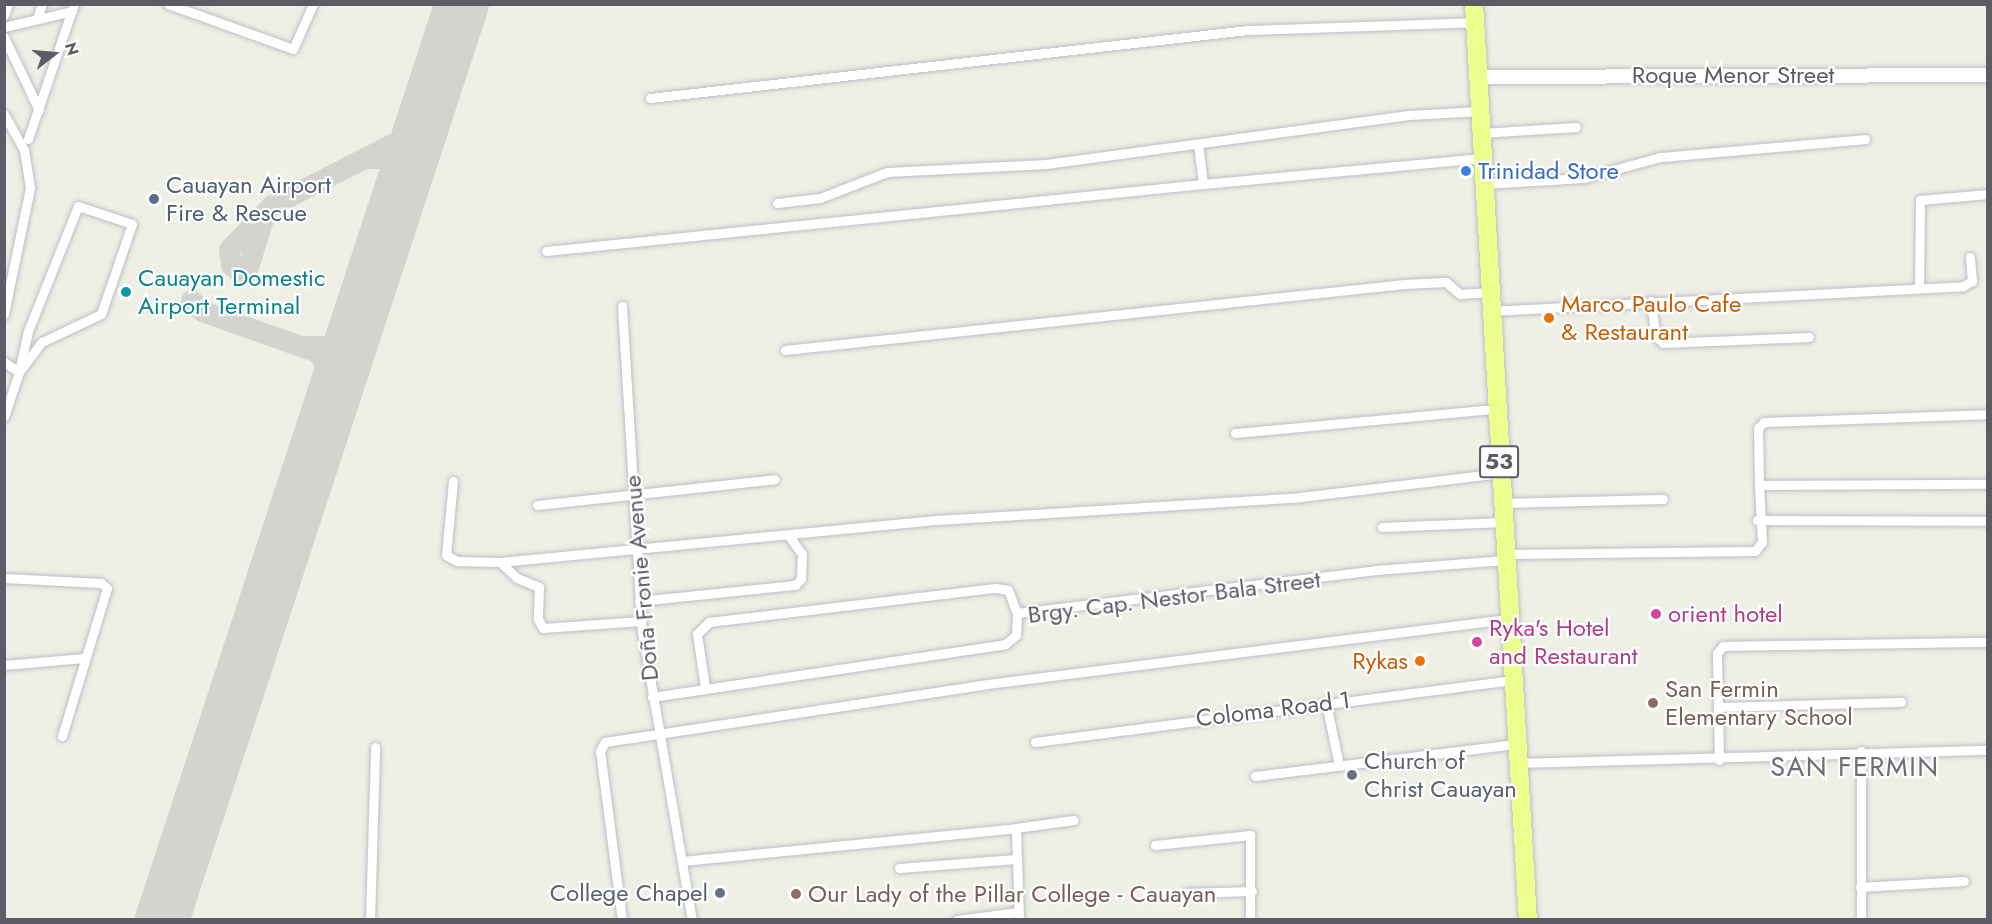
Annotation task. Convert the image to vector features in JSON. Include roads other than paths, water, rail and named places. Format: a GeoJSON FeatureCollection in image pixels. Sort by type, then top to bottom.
{"type":"FeatureCollection","features":[{"type":"Feature","properties":{"kind":"highway","name":"53"},"geometry":{"type":"LineString","coordinates":[[1475,13],[1510,680],[1528,920]]}},
{"type":"Feature","properties":{"kind":"street"},"geometry":{"type":"LineString","coordinates":[[4,15],[8,4]]}},
{"type":"Feature","properties":{"kind":"street"},"geometry":{"type":"LineString","coordinates":[[37,19],[42,4]]}},
{"type":"Feature","properties":{"kind":"street"},"geometry":{"type":"LineString","coordinates":[[168,4],[293,49],[310,6]]}},
{"type":"Feature","properties":{"kind":"street"},"geometry":{"type":"LineString","coordinates":[[4,27],[73,8]]}},
{"type":"Feature","properties":{"kind":"street"},"geometry":{"type":"LineString","coordinates":[[28,139],[73,8]]}},
{"type":"Feature","properties":{"kind":"street"},"geometry":{"type":"LineString","coordinates":[[650,98],[1248,30],[1475,13]]}},
{"type":"Feature","properties":{"kind":"street"},"geometry":{"type":"LineString","coordinates":[[4,37],[39,110]]}},
{"type":"Feature","properties":{"kind":"street","name":"Roque Menor Street"},"geometry":{"type":"LineString","coordinates":[[1478,77],[1988,75]]}},
{"type":"Feature","properties":{"kind":"street"},"geometry":{"type":"LineString","coordinates":[[777,202],[819,198],[887,172],[1046,164],[1479,111]]}},
{"type":"Feature","properties":{"kind":"street"},"geometry":{"type":"LineString","coordinates":[[4,114],[24,150],[30,188],[4,315]]}},
{"type":"Feature","properties":{"kind":"street"},"geometry":{"type":"LineString","coordinates":[[1481,133],[1576,128]]}},
{"type":"Feature","properties":{"kind":"street"},"geometry":{"type":"LineString","coordinates":[[1484,184],[1584,177],[1659,157],[1865,140]]}},
{"type":"Feature","properties":{"kind":"street"},"geometry":{"type":"LineString","coordinates":[[1198,144],[1203,184]]}},
{"type":"Feature","properties":{"kind":"street"},"geometry":{"type":"LineString","coordinates":[[546,251],[1483,158]]}},
{"type":"Feature","properties":{"kind":"street"},"geometry":{"type":"LineString","coordinates":[[1919,286],[1920,200],[1988,194]]}},
{"type":"Feature","properties":{"kind":"street"},"geometry":{"type":"LineString","coordinates":[[4,417],[28,331],[78,206],[132,224],[105,308],[42,342],[19,369]]}},
{"type":"Feature","properties":{"kind":"street"},"geometry":{"type":"LineString","coordinates":[[1490,311],[1970,284],[1970,257]]}},
{"type":"Feature","properties":{"kind":"street"},"geometry":{"type":"LineString","coordinates":[[785,350],[1404,284],[1446,282],[1460,294],[1490,292]]}},
{"type":"Feature","properties":{"kind":"street"},"geometry":{"type":"LineString","coordinates":[[1651,301],[1655,335],[1664,343],[1809,337]]}},
{"type":"Feature","properties":{"kind":"street","name":"Doña Fronie Avenue"},"geometry":{"type":"LineString","coordinates":[[622,306],[641,621],[651,698],[661,734],[692,920]]}},
{"type":"Feature","properties":{"kind":"street"},"geometry":{"type":"LineString","coordinates":[[4,362],[19,369]]}},
{"type":"Feature","properties":{"kind":"street"},"geometry":{"type":"LineString","coordinates":[[1235,433],[1496,409]]}},
{"type":"Feature","properties":{"kind":"street"},"geometry":{"type":"LineString","coordinates":[[1988,414],[1764,422],[1757,435],[1759,485],[1757,520],[1988,520]]}},
{"type":"Feature","properties":{"kind":"street"},"geometry":{"type":"LineString","coordinates":[[453,481],[446,555],[456,561],[500,562],[635,551],[958,518],[1300,497],[1500,473]]}},
{"type":"Feature","properties":{"kind":"street"},"geometry":{"type":"LineString","coordinates":[[537,505],[775,479]]}},
{"type":"Feature","properties":{"kind":"street"},"geometry":{"type":"LineString","coordinates":[[1759,485],[1988,484]]}},
{"type":"Feature","properties":{"kind":"street"},"geometry":{"type":"LineString","coordinates":[[1502,503],[1663,499]]}},
{"type":"Feature","properties":{"kind":"street","name":"Brgy. Cap. Nestor Bala Street"},"geometry":{"type":"LineString","coordinates":[[651,698],[705,687],[1005,644],[1016,635],[1017,613],[1505,557],[1755,551],[1762,542],[1757,520]]}},
{"type":"Feature","properties":{"kind":"street"},"geometry":{"type":"LineString","coordinates":[[1382,527],[1503,522]]}},
{"type":"Feature","properties":{"kind":"street"},"geometry":{"type":"LineString","coordinates":[[639,601],[795,585],[801,579],[802,554],[789,536]]}},
{"type":"Feature","properties":{"kind":"street"},"geometry":{"type":"LineString","coordinates":[[500,562],[517,578],[539,587],[538,619],[543,628],[641,621]]}},
{"type":"Feature","properties":{"kind":"street"},"geometry":{"type":"LineString","coordinates":[[4,578],[105,585],[107,597],[84,658],[62,736]]}},
{"type":"Feature","properties":{"kind":"street"},"geometry":{"type":"LineString","coordinates":[[705,687],[697,634],[709,622],[995,588],[1008,590],[1017,613]]}},
{"type":"Feature","properties":{"kind":"street"},"geometry":{"type":"LineString","coordinates":[[622,920],[601,745],[987,684],[1508,619]]}},
{"type":"Feature","properties":{"kind":"street"},"geometry":{"type":"LineString","coordinates":[[1719,760],[1717,653],[1723,646],[1988,642]]}},
{"type":"Feature","properties":{"kind":"street"},"geometry":{"type":"LineString","coordinates":[[4,665],[84,658]]}},
{"type":"Feature","properties":{"kind":"street","name":"Coloma Road 1"},"geometry":{"type":"LineString","coordinates":[[1035,742],[1510,680]]}},
{"type":"Feature","properties":{"kind":"street"},"geometry":{"type":"LineString","coordinates":[[1718,707],[1901,702]]}},
{"type":"Feature","properties":{"kind":"street"},"geometry":{"type":"LineString","coordinates":[[1326,703],[1339,765]]}},
{"type":"Feature","properties":{"kind":"street"},"geometry":{"type":"LineString","coordinates":[[1255,776],[1515,744]]}},
{"type":"Feature","properties":{"kind":"street"},"geometry":{"type":"LineString","coordinates":[[370,920],[375,747]]}},
{"type":"Feature","properties":{"kind":"street"},"geometry":{"type":"LineString","coordinates":[[1516,763],[1719,760],[1861,751],[1988,750]]}},
{"type":"Feature","properties":{"kind":"street"},"geometry":{"type":"LineString","coordinates":[[1860,920],[1861,751]]}},
{"type":"Feature","properties":{"kind":"street"},"geometry":{"type":"LineString","coordinates":[[682,861],[1016,828],[1073,820]]}},
{"type":"Feature","properties":{"kind":"street"},"geometry":{"type":"LineString","coordinates":[[957,920],[1019,916],[1016,828]]}},
{"type":"Feature","properties":{"kind":"street"},"geometry":{"type":"LineString","coordinates":[[1155,845],[1250,836],[1252,891],[1250,920]]}},
{"type":"Feature","properties":{"kind":"street"},"geometry":{"type":"LineString","coordinates":[[899,868],[1016,859]]}},
{"type":"Feature","properties":{"kind":"street"},"geometry":{"type":"LineString","coordinates":[[1860,887],[1964,881]]}},
{"type":"Feature","properties":{"kind":"street"},"geometry":{"type":"LineString","coordinates":[[1187,893],[1252,891]]}},
{"type":"Feature","properties":{"kind":"place","name":"Trinidad Store"},"geometry":{"type":"Point","coordinates":[1466,171]}},
{"type":"Feature","properties":{"kind":"place","name":"Cauayan Airport Fire & Rescue"},"geometry":{"type":"Point","coordinates":[154,199]}},
{"type":"Feature","properties":{"kind":"place","name":"Cauayan Domestic Airport Terminal"},"geometry":{"type":"Point","coordinates":[126,292]}},
{"type":"Feature","properties":{"kind":"place","name":"Marco Paulo Cafe & Restaurant"},"geometry":{"type":"Point","coordinates":[1549,318]}},
{"type":"Feature","properties":{"kind":"place","name":"orient hotel"},"geometry":{"type":"Point","coordinates":[1656,614]}},
{"type":"Feature","properties":{"kind":"place","name":"Ryka's Hotel and Restaurant"},"geometry":{"type":"Point","coordinates":[1477,642]}},
{"type":"Feature","properties":{"kind":"place","name":"Rykas"},"geometry":{"type":"Point","coordinates":[1420,661]}},
{"type":"Feature","properties":{"kind":"place","name":"San Fermin Elementary School"},"geometry":{"type":"Point","coordinates":[1653,703]}},
{"type":"Feature","properties":{"kind":"place","name":"Church of Christ Cauayan"},"geometry":{"type":"Point","coordinates":[1352,775]}},
{"type":"Feature","properties":{"kind":"place","name":"College Chapel"},"geometry":{"type":"Point","coordinates":[720,893]}},
{"type":"Feature","properties":{"kind":"place","name":"Our Lady of the Pillar College - Cauayan"},"geometry":{"type":"Point","coordinates":[796,894]}},
{"type":"Feature","properties":{"kind":"district","name":"SAN FERMIN"},"geometry":{"type":"Point","coordinates":[1855,767]}}]}
